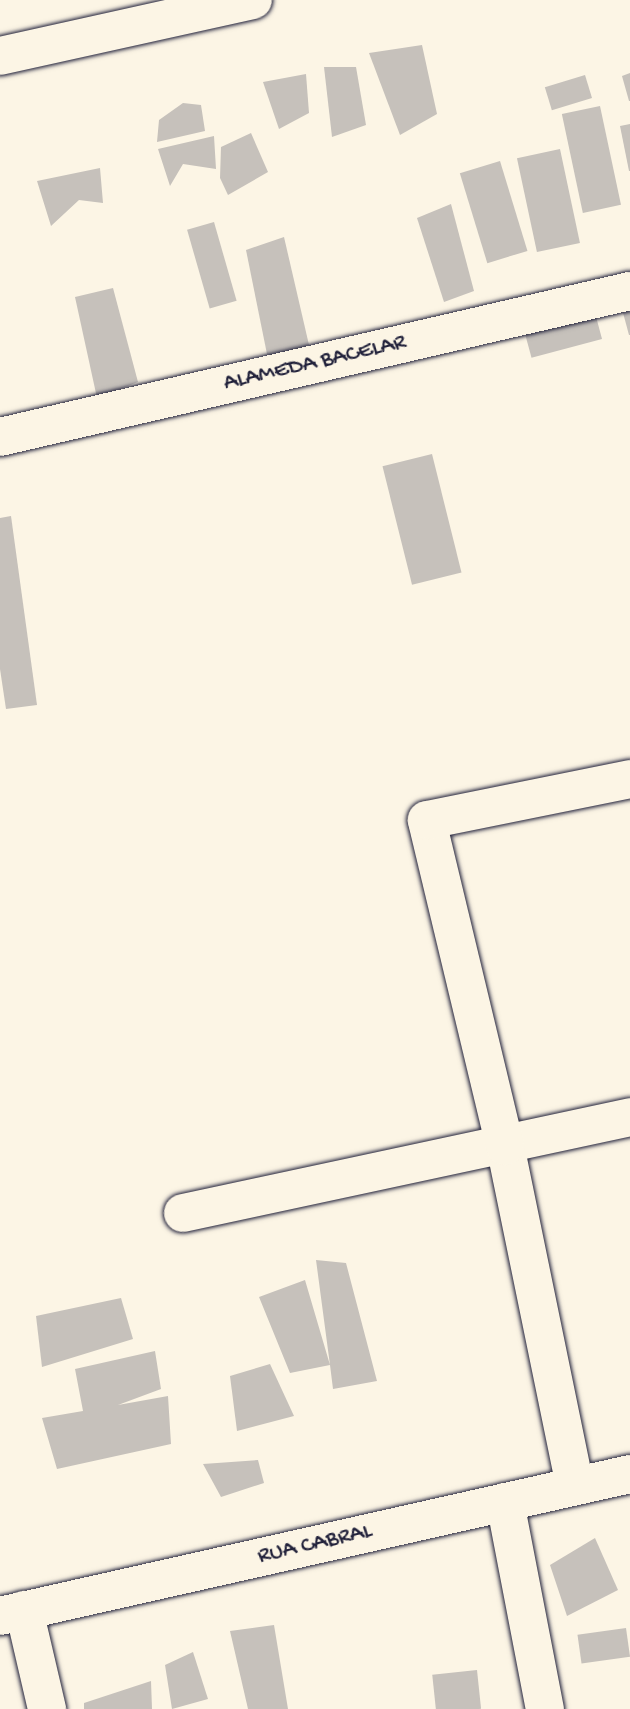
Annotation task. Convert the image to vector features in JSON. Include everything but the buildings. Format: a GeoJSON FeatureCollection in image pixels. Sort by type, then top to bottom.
{"type":"FeatureCollection","features":[{"type":"Feature","properties":{"kind":"street"},"geometry":{"type":"LineString","coordinates":[[0,56],[253,0]]}},
{"type":"Feature","properties":{"kind":"street","name":"ALAMEDA BACELAR"},"geometry":{"type":"LineString","coordinates":[[0,437],[630,291]]}},
{"type":"Feature","properties":{"kind":"street"},"geometry":{"type":"LineString","coordinates":[[575,1486],[505,1146],[427,820],[630,779]]}},
{"type":"Feature","properties":{"kind":"street"},"geometry":{"type":"LineString","coordinates":[[183,1213],[505,1146],[630,1117]]}},
{"type":"Feature","properties":{"kind":"street","name":"RUA CABRAL"},"geometry":{"type":"LineString","coordinates":[[12,1613],[630,1474]]}},
{"type":"Feature","properties":{"kind":"street"},"geometry":{"type":"LineString","coordinates":[[505,1502],[545,1709]]}},
{"type":"Feature","properties":{"kind":"street"},"geometry":{"type":"LineString","coordinates":[[12,1613],[47,1709]]}}]}
